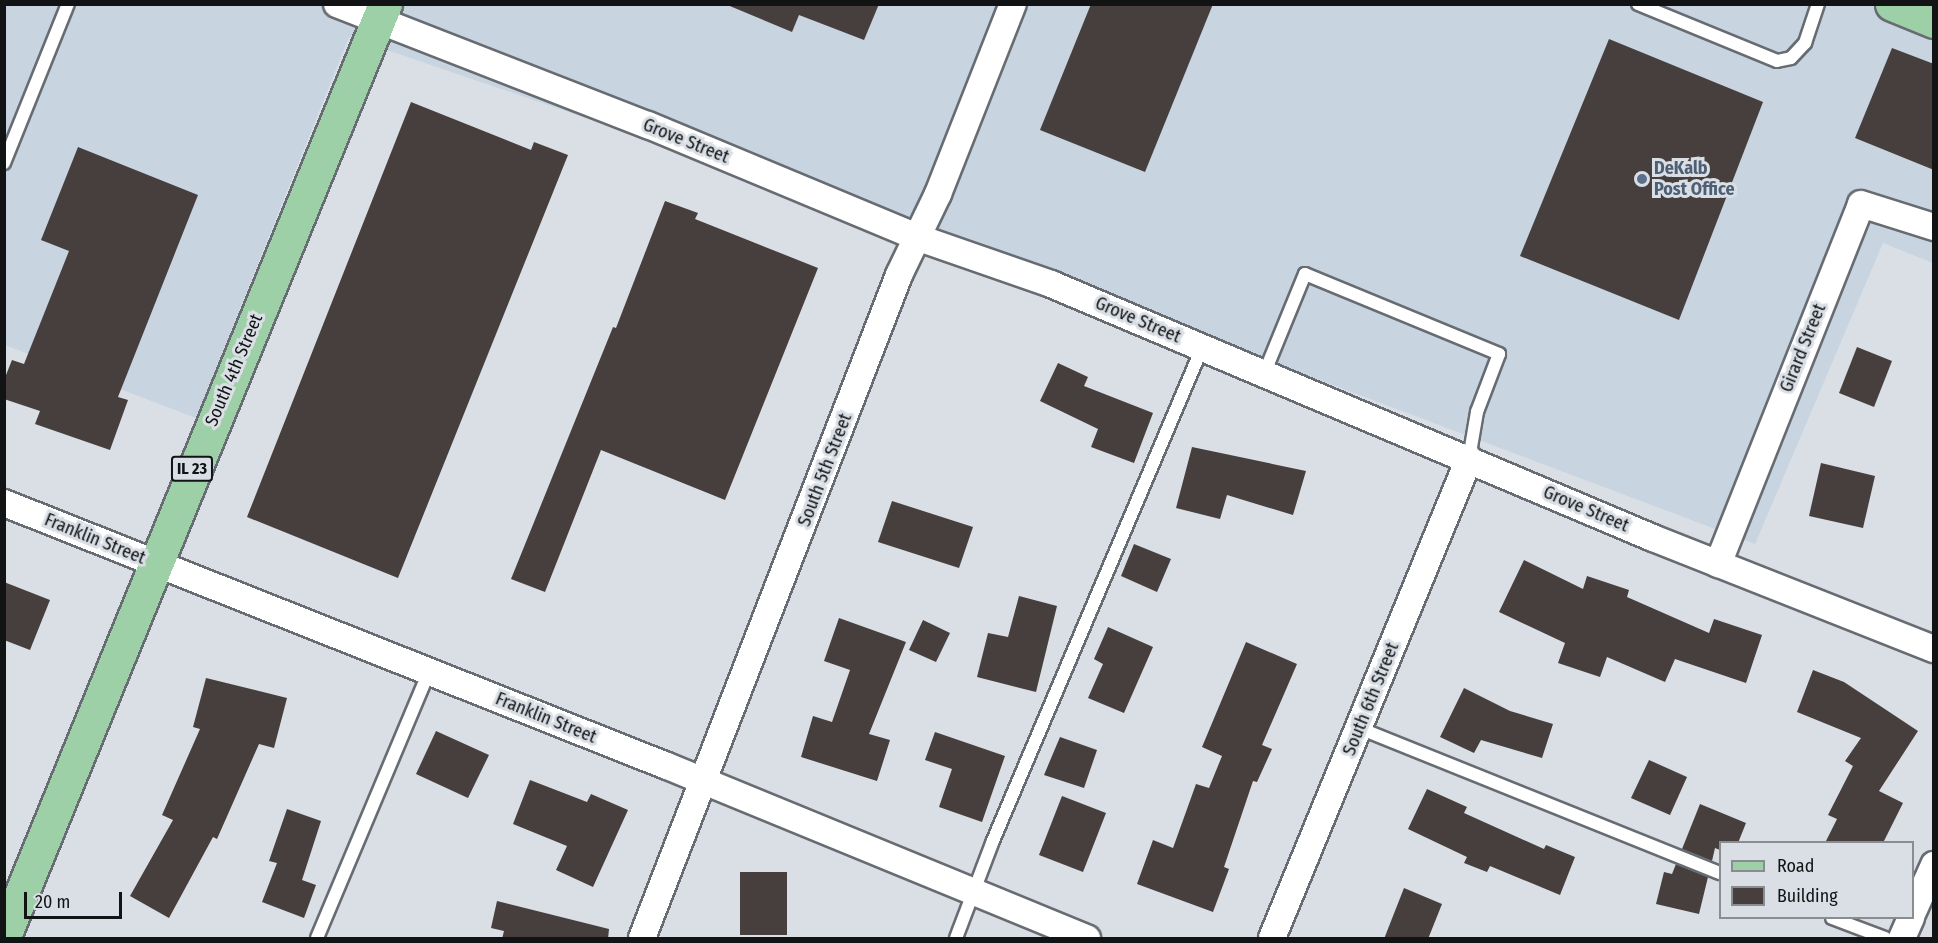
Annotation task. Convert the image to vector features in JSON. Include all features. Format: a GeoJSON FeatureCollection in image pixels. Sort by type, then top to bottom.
{"type":"FeatureCollection","features":[{"type":"Feature","properties":{"kind":"main road"},"geometry":{"type":"LineString","coordinates":[[1892,4],[1934,21]]}},
{"type":"Feature","properties":{"kind":"main road","name":"South 4th Street"},"geometry":{"type":"LineString","coordinates":[[4,936],[140,595],[156,564],[382,13]]}},
{"type":"Feature","properties":{"kind":"street","name":"Grove Street"},"geometry":{"type":"LineString","coordinates":[[337,4],[382,13],[919,238],[1051,284],[1718,564],[1934,649]]}},
{"type":"Feature","properties":{"kind":"street","name":"South 5th Street"},"geometry":{"type":"LineString","coordinates":[[642,939],[705,782],[899,275],[919,238],[1013,4]]}},
{"type":"Feature","properties":{"kind":"street","name":"Girard Street"},"geometry":{"type":"LineString","coordinates":[[1718,564],[1861,204],[1934,227]]}},
{"type":"Feature","properties":{"kind":"street","name":"South 6th Street"},"geometry":{"type":"LineString","coordinates":[[1272,939],[1469,459]]}},
{"type":"Feature","properties":{"kind":"street","name":"Franklin Street"},"geometry":{"type":"LineString","coordinates":[[4,503],[705,782],[1086,939]]}},
{"type":"Feature","properties":{"kind":"street"},"geometry":{"type":"LineString","coordinates":[[1914,911],[1934,865]]}},
{"type":"Feature","properties":{"kind":"street"},"geometry":{"type":"LineString","coordinates":[[1902,939],[1911,919]]}},
{"type":"Feature","properties":{"kind":"lane"},"geometry":{"type":"LineString","coordinates":[[4,163],[68,4]]}},
{"type":"Feature","properties":{"kind":"lane"},"geometry":{"type":"LineString","coordinates":[[1638,4],[1777,61],[1791,58],[1805,43],[1818,4]]}},
{"type":"Feature","properties":{"kind":"lane"},"geometry":{"type":"LineString","coordinates":[[1264,374],[1305,274],[1402,314],[1498,354],[1477,412],[1469,459]]}},
{"type":"Feature","properties":{"kind":"lane"},"geometry":{"type":"LineString","coordinates":[[956,939],[976,893],[992,843],[1202,348]]}},
{"type":"Feature","properties":{"kind":"lane"},"geometry":{"type":"LineString","coordinates":[[317,939],[429,672]]}},
{"type":"Feature","properties":{"kind":"lane"},"geometry":{"type":"LineString","coordinates":[[1359,728],[1719,873]]}},
{"type":"Feature","properties":{"kind":"lane"},"geometry":{"type":"LineString","coordinates":[[1835,919],[1885,939]]}},
{"type":"Feature","properties":{"kind":"shaded area"},"geometry":{"type":"Polygon","coordinates":[[[4,5],[1933,5],[1933,263],[1883,243],[1755,544],[999,259],[349,37],[196,418],[5,345],[4,5]]]}},
{"type":"Feature","properties":{"kind":"building"},"geometry":{"type":"Polygon","coordinates":[[[725,4],[879,4],[864,40],[799,15],[792,32],[725,4]]]}},
{"type":"Feature","properties":{"kind":"building"},"geometry":{"type":"Polygon","coordinates":[[[1091,4],[1213,4],[1145,172],[1040,130],[1091,4]]]}},
{"type":"Feature","properties":{"kind":"building","name":"DeKalb Post Office"},"geometry":{"type":"Polygon","coordinates":[[[1609,39],[1763,102],[1679,320],[1520,256],[1609,39]]]}},
{"type":"Feature","properties":{"kind":"building"},"geometry":{"type":"Polygon","coordinates":[[[1892,48],[1934,64],[1934,170],[1855,138],[1892,48]]]}},
{"type":"Feature","properties":{"kind":"building"},"geometry":{"type":"Polygon","coordinates":[[[411,102],[531,150],[534,142],[568,155],[398,578],[247,517],[411,102]]]}},
{"type":"Feature","properties":{"kind":"building"},"geometry":{"type":"Polygon","coordinates":[[[78,147],[198,195],[118,397],[128,400],[110,450],[35,424],[40,411],[4,399],[4,380],[12,360],[24,364],[69,251],[41,240],[78,147]]]}},
{"type":"Feature","properties":{"kind":"building"},"geometry":{"type":"Polygon","coordinates":[[[665,201],[698,213],[695,219],[818,268],[725,500],[601,450],[545,592],[511,579],[613,327],[616,328],[665,201]]]}},
{"type":"Feature","properties":{"kind":"building"},"geometry":{"type":"Polygon","coordinates":[[[1857,347],[1892,361],[1874,407],[1839,393],[1857,347]]]}},
{"type":"Feature","properties":{"kind":"building"},"geometry":{"type":"Polygon","coordinates":[[[1058,363],[1088,377],[1084,386],[1153,413],[1134,463],[1091,447],[1098,429],[1040,401],[1058,363]]]}},
{"type":"Feature","properties":{"kind":"building"},"geometry":{"type":"Polygon","coordinates":[[[1192,447],[1306,471],[1293,515],[1227,495],[1220,519],[1176,508],[1192,447]]]}},
{"type":"Feature","properties":{"kind":"building"},"geometry":{"type":"Polygon","coordinates":[[[1821,463],[1875,476],[1863,528],[1809,516],[1821,463]]]}},
{"type":"Feature","properties":{"kind":"building"},"geometry":{"type":"Polygon","coordinates":[[[892,501],[973,527],[959,568],[878,542],[892,501]]]}},
{"type":"Feature","properties":{"kind":"building"},"geometry":{"type":"Polygon","coordinates":[[[1134,544],[1171,559],[1157,592],[1121,576],[1134,544]]]}},
{"type":"Feature","properties":{"kind":"building"},"geometry":{"type":"Polygon","coordinates":[[[1524,560],[1583,589],[1587,576],[1629,590],[1627,597],[1709,633],[1714,619],[1762,635],[1746,683],[1675,659],[1665,682],[1607,657],[1600,677],[1558,663],[1565,643],[1499,612],[1524,560]]]}},
{"type":"Feature","properties":{"kind":"building"},"geometry":{"type":"Polygon","coordinates":[[[4,582],[50,600],[30,650],[4,640],[4,582]]]}},
{"type":"Feature","properties":{"kind":"building"},"geometry":{"type":"Polygon","coordinates":[[[1019,596],[1057,606],[1036,692],[977,677],[988,633],[1008,637],[1019,596]]]}},
{"type":"Feature","properties":{"kind":"building"},"geometry":{"type":"Polygon","coordinates":[[[839,618],[906,642],[869,734],[890,740],[877,781],[801,757],[813,716],[832,722],[850,670],[824,661],[839,618]]]}},
{"type":"Feature","properties":{"kind":"building"},"geometry":{"type":"Polygon","coordinates":[[[923,620],[950,633],[936,662],[909,650],[923,620]]]}},
{"type":"Feature","properties":{"kind":"building"},"geometry":{"type":"Polygon","coordinates":[[[1108,627],[1153,647],[1124,713],[1088,698],[1103,664],[1094,659],[1108,627]]]}},
{"type":"Feature","properties":{"kind":"building"},"geometry":{"type":"Polygon","coordinates":[[[1246,642],[1297,664],[1262,745],[1272,749],[1257,782],[1253,781],[1224,867],[1229,869],[1213,912],[1137,884],[1153,840],[1173,848],[1196,784],[1209,788],[1222,756],[1202,747],[1246,642]]]}},
{"type":"Feature","properties":{"kind":"building"},"geometry":{"type":"Polygon","coordinates":[[[1813,670],[1844,682],[1918,731],[1879,791],[1903,803],[1884,841],[1826,841],[1837,819],[1828,815],[1853,766],[1845,761],[1861,738],[1797,712],[1813,670]]]}},
{"type":"Feature","properties":{"kind":"building"},"geometry":{"type":"Polygon","coordinates":[[[206,678],[287,698],[274,748],[259,744],[217,839],[213,837],[169,918],[130,896],[173,820],[162,815],[200,729],[193,727],[206,678]]]}},
{"type":"Feature","properties":{"kind":"building"},"geometry":{"type":"Polygon","coordinates":[[[1464,688],[1510,711],[1553,724],[1542,758],[1481,740],[1474,753],[1440,737],[1464,688]]]}},
{"type":"Feature","properties":{"kind":"building"},"geometry":{"type":"Polygon","coordinates":[[[436,731],[489,755],[468,798],[416,774],[436,731]]]}},
{"type":"Feature","properties":{"kind":"building"},"geometry":{"type":"Polygon","coordinates":[[[935,732],[1005,756],[982,822],[939,807],[952,769],[925,760],[935,732]]]}},
{"type":"Feature","properties":{"kind":"building"},"geometry":{"type":"Polygon","coordinates":[[[1060,737],[1097,750],[1084,788],[1044,775],[1060,737]]]}},
{"type":"Feature","properties":{"kind":"building"},"geometry":{"type":"Polygon","coordinates":[[[1649,760],[1687,777],[1670,815],[1631,798],[1649,760]]]}},
{"type":"Feature","properties":{"kind":"building"},"geometry":{"type":"Polygon","coordinates":[[[530,780],[587,802],[591,794],[628,810],[593,887],[556,870],[567,846],[513,824],[530,780]]]}},
{"type":"Feature","properties":{"kind":"building"},"geometry":{"type":"Polygon","coordinates":[[[1427,789],[1467,807],[1464,813],[1544,849],[1546,845],[1575,857],[1560,895],[1490,866],[1487,872],[1464,863],[1467,857],[1408,829],[1427,789]]]}},
{"type":"Feature","properties":{"kind":"building"},"geometry":{"type":"Polygon","coordinates":[[[1062,796],[1106,813],[1083,872],[1039,855],[1062,796]]]}},
{"type":"Feature","properties":{"kind":"building"},"geometry":{"type":"Polygon","coordinates":[[[1700,804],[1746,823],[1739,841],[1719,841],[1719,850],[1715,848],[1712,861],[1682,849],[1700,804]]]}},
{"type":"Feature","properties":{"kind":"building"},"geometry":{"type":"Polygon","coordinates":[[[287,809],[321,821],[302,880],[316,885],[304,918],[262,902],[277,863],[269,861],[287,809]]]}},
{"type":"Feature","properties":{"kind":"building"},"geometry":{"type":"Polygon","coordinates":[[[1676,864],[1708,877],[1699,914],[1656,904],[1664,872],[1672,874],[1676,864]]]}},
{"type":"Feature","properties":{"kind":"building"},"geometry":{"type":"Polygon","coordinates":[[[740,872],[787,872],[787,935],[740,935],[740,872]]]}},
{"type":"Feature","properties":{"kind":"building"},"geometry":{"type":"Polygon","coordinates":[[[1404,888],[1442,904],[1428,939],[1384,939],[1404,888]]]}},
{"type":"Feature","properties":{"kind":"building"},"geometry":{"type":"Polygon","coordinates":[[[497,901],[609,929],[608,939],[502,939],[504,931],[491,928],[497,901]]]}},
{"type":"Feature","properties":{"kind":"place","name":"DeKalb Post Office"},"geometry":{"type":"Point","coordinates":[1642,179]}}]}
